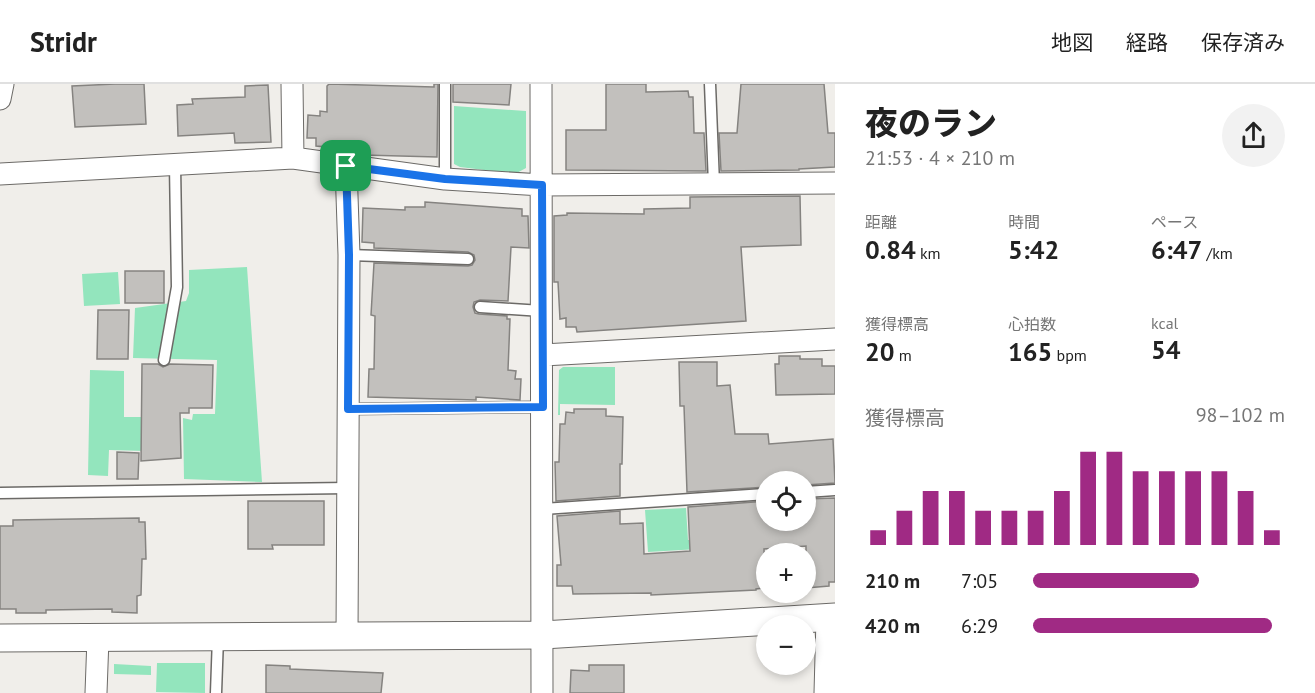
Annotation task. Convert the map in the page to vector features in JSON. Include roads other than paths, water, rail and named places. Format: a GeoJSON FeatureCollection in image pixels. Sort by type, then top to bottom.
{"type":"FeatureCollection","features":[{"type":"Feature","properties":{"kind":"street"},"geometry":{"type":"LineString","coordinates":[[0,99],[3,84]]}},
{"type":"Feature","properties":{"kind":"street"},"geometry":{"type":"LineString","coordinates":[[291,84],[294,158]]}},
{"type":"Feature","properties":{"kind":"street"},"geometry":{"type":"LineString","coordinates":[[541,84],[542,693]]}},
{"type":"Feature","properties":{"kind":"street"},"geometry":{"type":"LineString","coordinates":[[0,174],[294,158],[445,179],[542,185],[835,183]]}},
{"type":"Feature","properties":{"kind":"street"},"geometry":{"type":"LineString","coordinates":[[346,166],[349,255],[347,637]]}},
{"type":"Feature","properties":{"kind":"street"},"geometry":{"type":"LineString","coordinates":[[543,355],[835,339]]}},
{"type":"Feature","properties":{"kind":"street"},"geometry":{"type":"LineString","coordinates":[[0,638],[543,635],[831,618],[825,693]]}},
{"type":"Feature","properties":{"kind":"street"},"geometry":{"type":"LineString","coordinates":[[96,693],[98,638]]}},
{"type":"Feature","properties":{"kind":"lane"},"geometry":{"type":"LineString","coordinates":[[445,84],[445,179]]}},
{"type":"Feature","properties":{"kind":"lane"},"geometry":{"type":"LineString","coordinates":[[710,84],[714,184]]}},
{"type":"Feature","properties":{"kind":"lane"},"geometry":{"type":"LineString","coordinates":[[164,360],[177,287],[175,165]]}},
{"type":"Feature","properties":{"kind":"lane"},"geometry":{"type":"LineString","coordinates":[[349,255],[468,259]]}},
{"type":"Feature","properties":{"kind":"lane"},"geometry":{"type":"LineString","coordinates":[[480,307],[542,311]]}},
{"type":"Feature","properties":{"kind":"lane"},"geometry":{"type":"LineString","coordinates":[[348,409],[543,407]]}},
{"type":"Feature","properties":{"kind":"lane"},"geometry":{"type":"LineString","coordinates":[[0,493],[348,488]]}},
{"type":"Feature","properties":{"kind":"lane"},"geometry":{"type":"LineString","coordinates":[[816,491],[835,490]]}},
{"type":"Feature","properties":{"kind":"lane"},"geometry":{"type":"LineString","coordinates":[[543,508],[756,495]]}},
{"type":"Feature","properties":{"kind":"lane"},"geometry":{"type":"LineString","coordinates":[[216,693],[218,637]]}}]}
